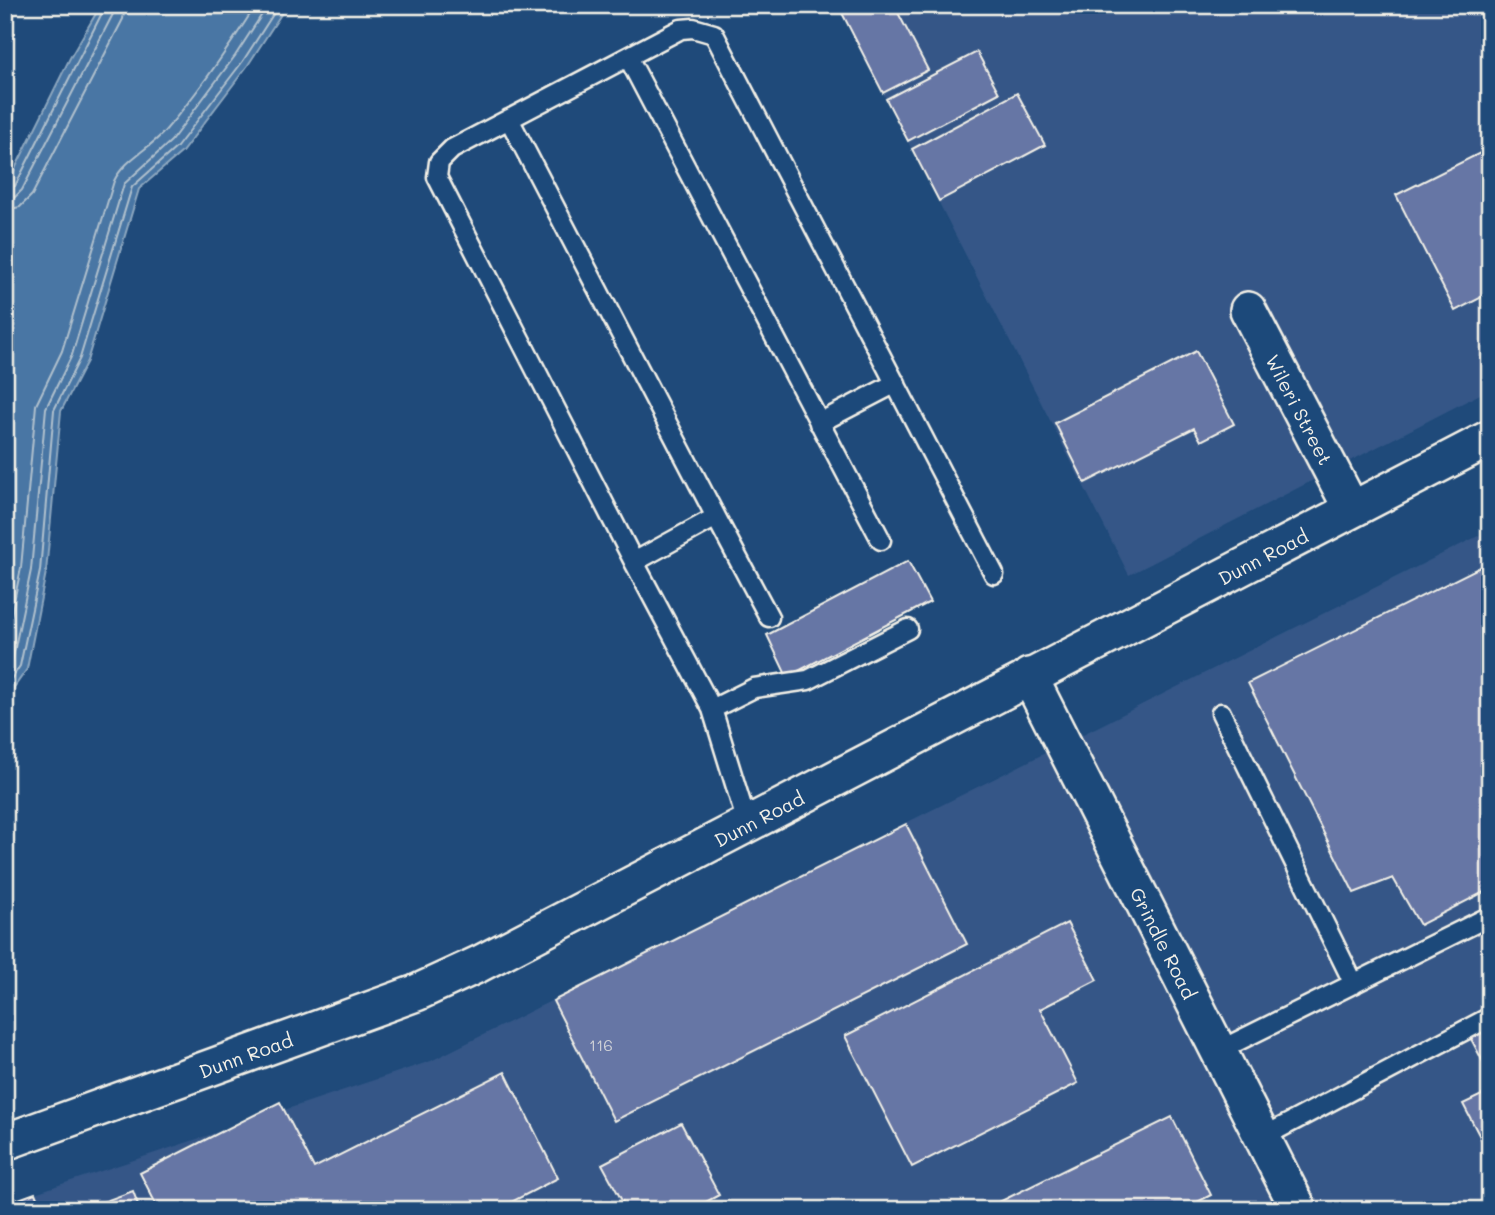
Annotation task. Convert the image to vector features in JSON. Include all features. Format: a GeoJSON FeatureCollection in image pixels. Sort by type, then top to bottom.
{"type":"FeatureCollection","features":[{"type":"Feature","properties":{"kind":"street","name":"Wileri Street"},"geometry":{"type":"LineString","coordinates":[[1248,310],[1351,508]]}},
{"type":"Feature","properties":{"kind":"street","name":"Dunn Road"},"geometry":{"type":"LineString","coordinates":[[5,1142],[416,993],[479,964],[1490,438]]}},
{"type":"Feature","properties":{"kind":"street","name":"Grindle Road"},"geometry":{"type":"LineString","coordinates":[[1029,676],[1299,1210]]}},
{"type":"Feature","properties":{"kind":"lane"},"geometry":{"type":"LineString","coordinates":[[747,823],[712,709],[437,177],[439,162],[452,149],[681,29],[694,28],[714,34],[994,574]]}},
{"type":"Feature","properties":{"kind":"lane"},"geometry":{"type":"LineString","coordinates":[[628,57],[881,540]]}},
{"type":"Feature","properties":{"kind":"lane"},"geometry":{"type":"LineString","coordinates":[[509,119],[769,617]]}},
{"type":"Feature","properties":{"kind":"lane"},"geometry":{"type":"LineString","coordinates":[[819,422],[896,383]]}},
{"type":"Feature","properties":{"kind":"lane"},"geometry":{"type":"LineString","coordinates":[[634,562],[716,517]]}},
{"type":"Feature","properties":{"kind":"lane"},"geometry":{"type":"LineString","coordinates":[[712,709],[754,688],[808,680],[908,629]]}},
{"type":"Feature","properties":{"kind":"lane"},"geometry":{"type":"LineString","coordinates":[[1222,713],[1354,984]]}},
{"type":"Feature","properties":{"kind":"lane"},"geometry":{"type":"LineString","coordinates":[[1219,1051],[1490,916]]}},
{"type":"Feature","properties":{"kind":"lane"},"geometry":{"type":"LineString","coordinates":[[1262,1137],[1490,1017]]}},
{"type":"Feature","properties":{"kind":"shaded area"},"geometry":{"type":"Polygon","coordinates":[[[838,5],[1490,5],[1490,389],[1129,575],[838,5]]]}},
{"type":"Feature","properties":{"kind":"shaded area"},"geometry":{"type":"Polygon","coordinates":[[[1490,530],[1490,1210],[5,1210],[5,1204],[35,1193],[431,1061],[1490,530]]]}},
{"type":"Feature","properties":{"kind":"water"},"geometry":{"type":"Polygon","coordinates":[[[101,5],[287,5],[248,65],[182,152],[139,189],[87,361],[61,411],[46,572],[27,669],[5,700],[5,189],[70,58],[101,5]]]}},
{"type":"Feature","properties":{"kind":"building"},"geometry":{"type":"Polygon","coordinates":[[[853,5],[894,5],[928,70],[883,93],[841,11],[853,5]]]}},
{"type":"Feature","properties":{"kind":"building"},"geometry":{"type":"Polygon","coordinates":[[[977,52],[999,93],[908,141],[886,99],[977,52]]]}},
{"type":"Feature","properties":{"kind":"building"},"geometry":{"type":"Polygon","coordinates":[[[1017,93],[1045,145],[939,201],[912,149],[1017,93]]]}},
{"type":"Feature","properties":{"kind":"building"},"geometry":{"type":"Polygon","coordinates":[[[1490,148],[1490,293],[1455,311],[1396,195],[1490,148]]]}},
{"type":"Feature","properties":{"kind":"building"},"geometry":{"type":"Polygon","coordinates":[[[1196,351],[1234,424],[1201,441],[1194,428],[1085,483],[1055,423],[1196,351]]]}},
{"type":"Feature","properties":{"kind":"building"},"geometry":{"type":"Polygon","coordinates":[[[908,561],[930,602],[787,677],[767,635],[908,561]]]}},
{"type":"Feature","properties":{"kind":"building"},"geometry":{"type":"Polygon","coordinates":[[[1490,562],[1490,889],[1420,925],[1393,878],[1354,893],[1248,683],[1490,562]]]}},
{"type":"Feature","properties":{"kind":"building"},"geometry":{"type":"Polygon","coordinates":[[[906,824],[967,944],[614,1121],[553,1001],[906,824]]]}},
{"type":"Feature","properties":{"kind":"building"},"geometry":{"type":"Polygon","coordinates":[[[1067,923],[1097,980],[1040,1009],[1078,1083],[912,1167],[845,1036],[1067,923]]]}},
{"type":"Feature","properties":{"kind":"building"},"geometry":{"type":"Polygon","coordinates":[[[1490,1027],[1490,1075],[1470,1037],[1490,1027]]]}},
{"type":"Feature","properties":{"kind":"building"},"geometry":{"type":"Polygon","coordinates":[[[505,1072],[558,1178],[496,1210],[159,1210],[140,1173],[280,1102],[314,1168],[505,1072]]]}},
{"type":"Feature","properties":{"kind":"building"},"geometry":{"type":"Polygon","coordinates":[[[1490,1091],[1490,1156],[1463,1104],[1490,1091]]]}},
{"type":"Feature","properties":{"kind":"building"},"geometry":{"type":"Polygon","coordinates":[[[1172,1117],[1211,1195],[1182,1210],[983,1210],[1172,1117]]]}},
{"type":"Feature","properties":{"kind":"building"},"geometry":{"type":"Polygon","coordinates":[[[681,1123],[719,1195],[691,1210],[627,1210],[602,1164],[681,1123]]]}},
{"type":"Feature","properties":{"kind":"building"},"geometry":{"type":"Polygon","coordinates":[[[133,1191],[140,1210],[99,1210],[97,1204],[133,1191]]]}},
{"type":"Feature","properties":{"kind":"building"},"geometry":{"type":"Polygon","coordinates":[[[35,1193],[42,1210],[5,1210],[5,1204],[35,1193]]]}}]}
